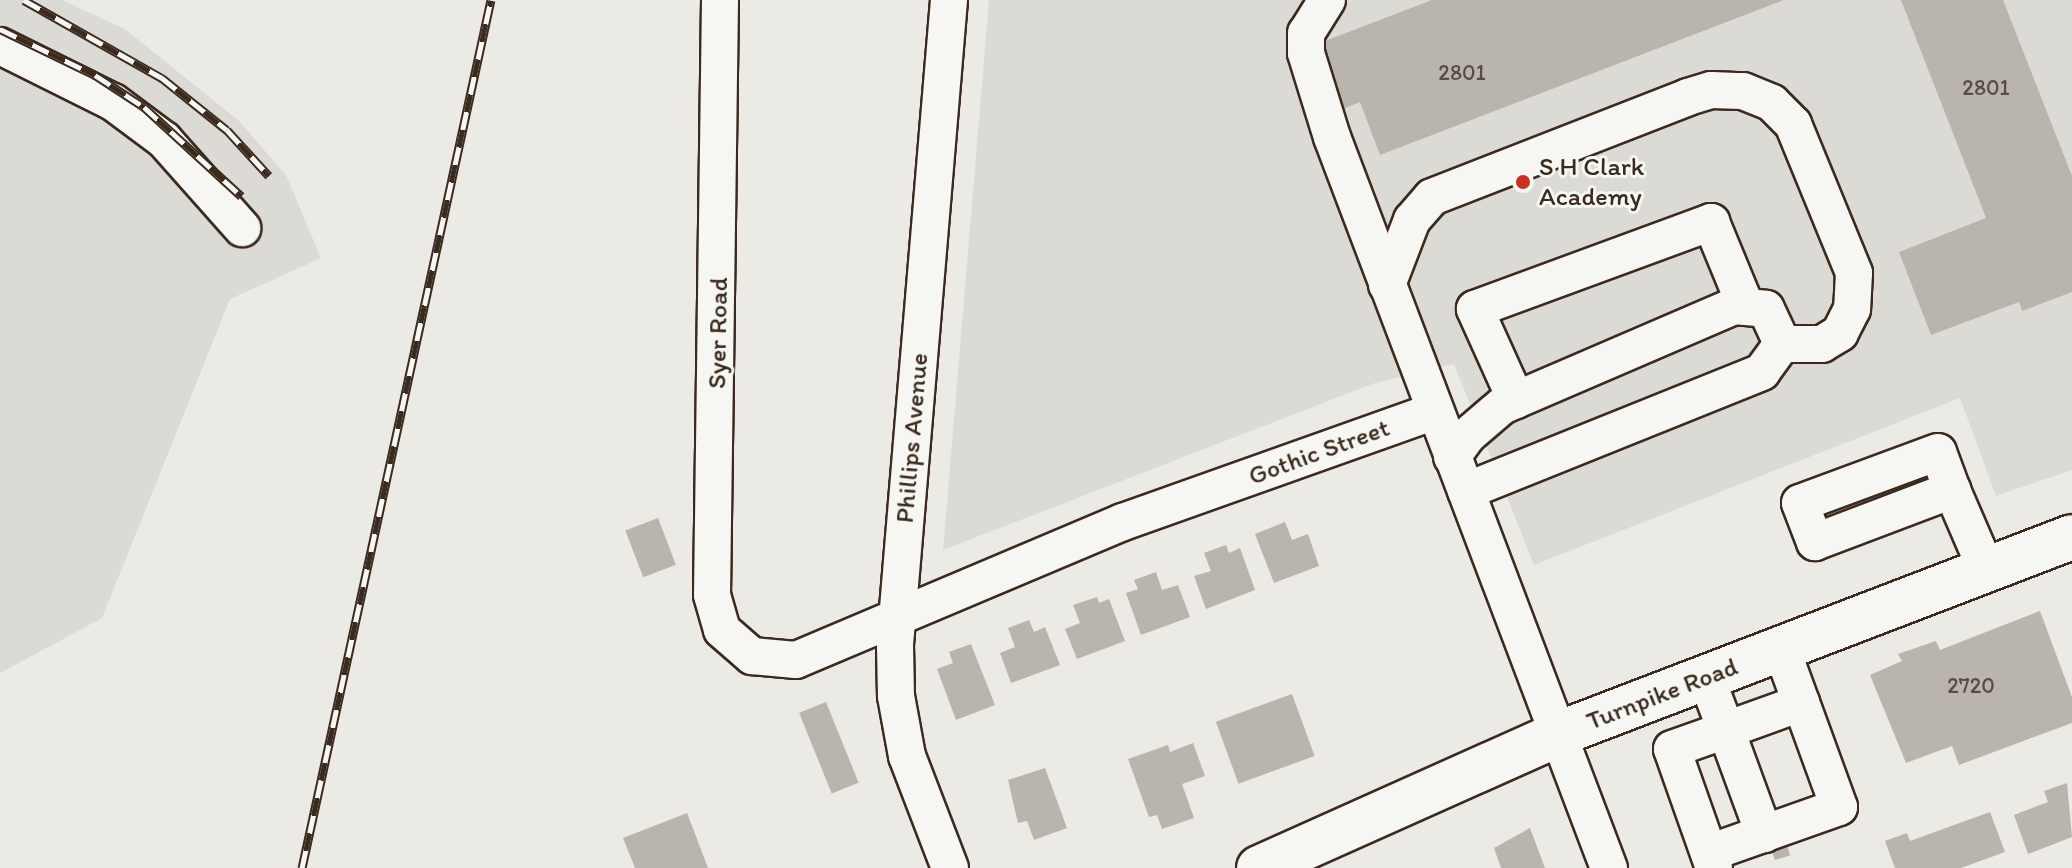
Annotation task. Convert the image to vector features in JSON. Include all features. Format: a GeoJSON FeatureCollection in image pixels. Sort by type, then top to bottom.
{"type":"FeatureCollection","features":[{"type":"Feature","properties":{"kind":"main road","name":"Turnpike Road"},"geometry":{"type":"LineString","coordinates":[[1259,868],[1558,734],[2072,537]]}},
{"type":"Feature","properties":{"kind":"street","name":"Syer Road"},"geometry":{"type":"LineString","coordinates":[[720,0],[712,595],[722,630],[748,653]]}},
{"type":"Feature","properties":{"kind":"street","name":"Phillips Avenue"},"geometry":{"type":"LineString","coordinates":[[949,0],[897,617],[896,696],[907,756],[950,868]]}},
{"type":"Feature","properties":{"kind":"street"},"geometry":{"type":"LineString","coordinates":[[1327,0],[1306,33],[1306,53],[1387,285],[1609,868]]}},
{"type":"Feature","properties":{"kind":"street"},"geometry":{"type":"LineString","coordinates":[[0,46],[113,102],[164,140],[242,228]]}},
{"type":"Feature","properties":{"kind":"street"},"geometry":{"type":"LineString","coordinates":[[1387,285],[1412,220],[1432,197],[1688,97],[1711,90],[1743,91],[1772,103],[1793,124],[1854,273],[1852,309],[1840,333],[1822,344],[1782,344]]}},
{"type":"Feature","properties":{"kind":"street"},"geometry":{"type":"LineString","coordinates":[[1516,400],[1475,309],[1711,222],[1746,307]]}},
{"type":"Feature","properties":{"kind":"street"},"geometry":{"type":"LineString","coordinates":[[1452,457],[1467,436],[1516,400],[1734,306],[1766,309],[1782,344]]}},
{"type":"Feature","properties":{"kind":"street"},"geometry":{"type":"LineString","coordinates":[[1466,491],[1762,372],[1782,344]]}},
{"type":"Feature","properties":{"kind":"street","name":"Gothic Street"},"geometry":{"type":"LineString","coordinates":[[748,653],[773,661],[796,660],[1123,522],[1435,411]]}},
{"type":"Feature","properties":{"kind":"street"},"geometry":{"type":"LineString","coordinates":[[1952,490],[1986,569]]}},
{"type":"Feature","properties":{"kind":"street"},"geometry":{"type":"LineString","coordinates":[[1781,648],[1839,807],[1764,834],[1712,861],[1672,749],[1801,703]]}},
{"type":"Feature","properties":{"kind":"street"},"geometry":{"type":"LineString","coordinates":[[1706,677],[1764,834]]}},
{"type":"Feature","properties":{"kind":"shaded area"},"geometry":{"type":"Polygon","coordinates":[[[0,0],[62,0],[125,29],[239,121],[286,175],[321,258],[230,299],[102,618],[0,673],[0,0]]]}},
{"type":"Feature","properties":{"kind":"shaded area","name":"S H Clark Academy"},"geometry":{"type":"Polygon","coordinates":[[[989,0],[2072,0],[2072,470],[1996,496],[1960,398],[1534,565],[1454,364],[1375,383],[943,550],[989,0]]]}},
{"type":"Feature","properties":{"kind":"building"},"geometry":{"type":"Polygon","coordinates":[[[1432,0],[1784,0],[1380,155],[1360,102],[1343,109],[1317,44],[1432,0]]]}},
{"type":"Feature","properties":{"kind":"building"},"geometry":{"type":"Polygon","coordinates":[[[1901,0],[2003,0],[2072,176],[2072,292],[2022,311],[2019,302],[1931,335],[1899,252],[1986,218],[1901,0]]]}},
{"type":"Feature","properties":{"kind":"building"},"geometry":{"type":"Polygon","coordinates":[[[658,518],[676,565],[643,577],[625,531],[658,518]]]}},
{"type":"Feature","properties":{"kind":"building"},"geometry":{"type":"Polygon","coordinates":[[[1285,522],[1292,540],[1308,534],[1319,566],[1274,583],[1255,534],[1285,522]]]}},
{"type":"Feature","properties":{"kind":"building"},"geometry":{"type":"Polygon","coordinates":[[[1226,545],[1229,553],[1240,548],[1255,590],[1206,609],[1194,576],[1211,571],[1204,553],[1226,545]]]}},
{"type":"Feature","properties":{"kind":"building"},"geometry":{"type":"Polygon","coordinates":[[[1156,572],[1162,590],[1178,585],[1190,617],[1141,635],[1126,593],[1138,589],[1134,580],[1156,572]]]}},
{"type":"Feature","properties":{"kind":"building"},"geometry":{"type":"Polygon","coordinates":[[[1097,597],[1099,603],[1109,599],[1125,641],[1077,659],[1065,629],[1080,623],[1073,605],[1097,597]]]}},
{"type":"Feature","properties":{"kind":"building"},"geometry":{"type":"Polygon","coordinates":[[[2040,611],[2072,697],[2072,723],[1959,765],[1952,746],[1906,763],[1870,675],[1902,661],[1898,654],[1936,641],[1940,650],[2040,611]]]}},
{"type":"Feature","properties":{"kind":"building"},"geometry":{"type":"Polygon","coordinates":[[[1029,620],[1034,632],[1045,627],[1060,665],[1011,683],[1000,653],[1015,647],[1008,628],[1029,620]]]}},
{"type":"Feature","properties":{"kind":"building"},"geometry":{"type":"Polygon","coordinates":[[[971,644],[995,705],[956,720],[937,669],[953,663],[949,652],[971,644]]]}},
{"type":"Feature","properties":{"kind":"building"},"geometry":{"type":"Polygon","coordinates":[[[1292,694],[1315,756],[1238,784],[1216,722],[1292,694]]]}},
{"type":"Feature","properties":{"kind":"building"},"geometry":{"type":"Polygon","coordinates":[[[826,702],[859,783],[832,794],[799,713],[826,702]]]}},
{"type":"Feature","properties":{"kind":"building"},"geometry":{"type":"Polygon","coordinates":[[[1193,743],[1205,776],[1182,784],[1194,818],[1162,829],[1157,815],[1149,817],[1128,759],[1168,745],[1170,752],[1193,743]]]}},
{"type":"Feature","properties":{"kind":"building"},"geometry":{"type":"Polygon","coordinates":[[[1045,768],[1067,828],[1034,840],[1027,821],[1018,823],[1008,780],[1045,768]]]}},
{"type":"Feature","properties":{"kind":"building"},"geometry":{"type":"Polygon","coordinates":[[[2067,783],[2072,837],[2028,854],[2014,815],[2048,802],[2044,791],[2067,783]]]}},
{"type":"Feature","properties":{"kind":"building"},"geometry":{"type":"Polygon","coordinates":[[[1990,812],[2005,852],[1961,868],[1895,868],[1885,841],[1907,833],[1910,841],[1990,812]]]}},
{"type":"Feature","properties":{"kind":"building"},"geometry":{"type":"Polygon","coordinates":[[[687,813],[708,868],[635,868],[623,838],[687,813]]]}},
{"type":"Feature","properties":{"kind":"building"},"geometry":{"type":"Polygon","coordinates":[[[1530,828],[1545,868],[1501,868],[1494,848],[1530,828]]]}},
{"type":"Feature","properties":{"kind":"building"},"geometry":{"type":"Polygon","coordinates":[[[1786,842],[1790,855],[1775,860],[1771,847],[1786,842]]]}},
{"type":"Feature","properties":{"kind":"railway"},"geometry":{"type":"LineString","coordinates":[[24,0],[162,78],[227,130],[269,176]]}},
{"type":"Feature","properties":{"kind":"railway"},"geometry":{"type":"LineString","coordinates":[[302,868],[491,0]]}},
{"type":"Feature","properties":{"kind":"railway"},"geometry":{"type":"LineString","coordinates":[[0,29],[95,75],[144,107],[241,196]]}},
{"type":"Feature","properties":{"kind":"place","name":"S H Clark Academy"},"geometry":{"type":"Point","coordinates":[1523,182]}}]}
